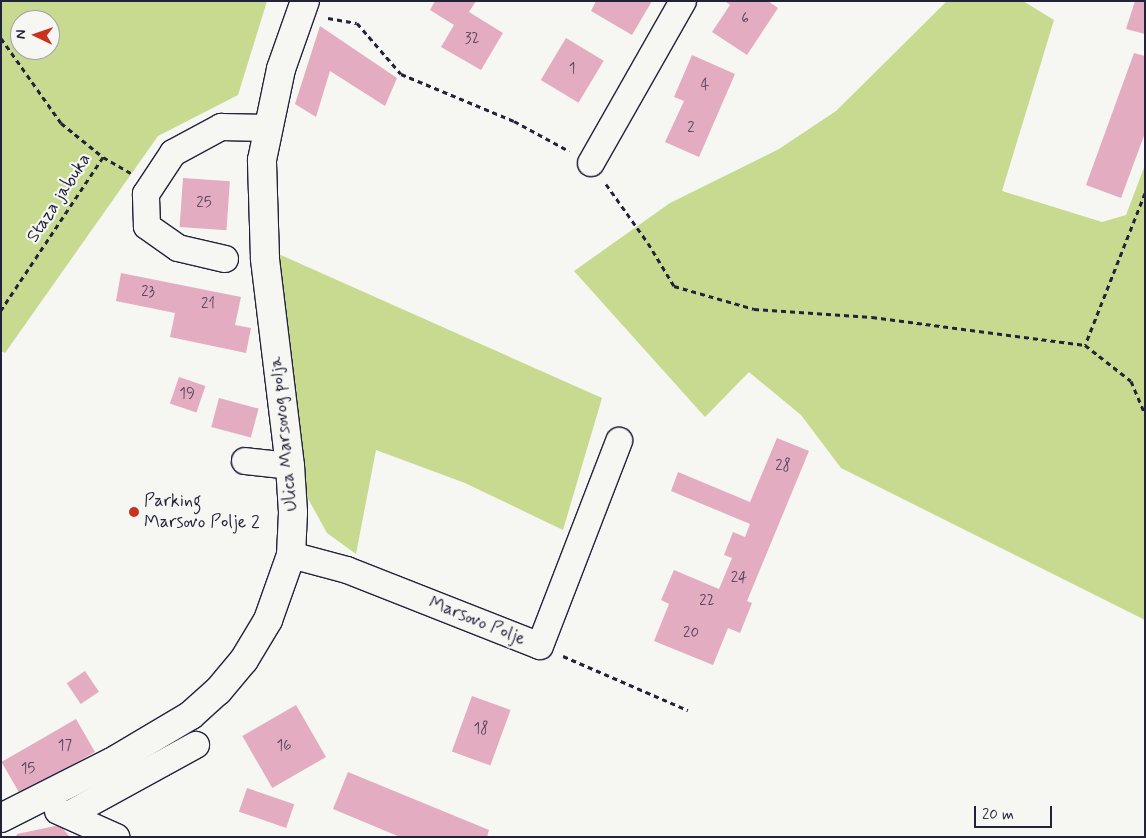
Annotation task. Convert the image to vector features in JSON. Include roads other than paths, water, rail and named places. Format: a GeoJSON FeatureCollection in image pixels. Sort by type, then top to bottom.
{"type":"FeatureCollection","features":[{"type":"Feature","properties":{"kind":"main road","name":"Ulica Marsovog polja"},"geometry":{"type":"LineString","coordinates":[[1,818],[112,762],[191,715],[218,691],[244,660],[268,620],[291,555],[293,512],[290,466],[266,258],[262,160],[281,69],[303,8]]}},
{"type":"Feature","properties":{"kind":"street"},"geometry":{"type":"LineString","coordinates":[[591,162],[684,1]]}},
{"type":"Feature","properties":{"kind":"street"},"geometry":{"type":"LineString","coordinates":[[224,259],[178,248],[147,226],[146,194],[173,153],[221,127],[268,128]]}},
{"type":"Feature","properties":{"kind":"street","name":"Marsovo Polje"},"geometry":{"type":"LineString","coordinates":[[291,555],[347,570],[540,646],[619,441]]}},
{"type":"Feature","properties":{"kind":"street"},"geometry":{"type":"LineString","coordinates":[[244,461],[290,466]]}},
{"type":"Feature","properties":{"kind":"street"},"geometry":{"type":"LineString","coordinates":[[68,815],[196,745]]}},
{"type":"Feature","properties":{"kind":"street"},"geometry":{"type":"LineString","coordinates":[[35,800],[116,837]]}},
{"type":"Feature","properties":{"kind":"place","name":"Parking Marsovo Polje 2"},"geometry":{"type":"Point","coordinates":[134,512]}}]}
